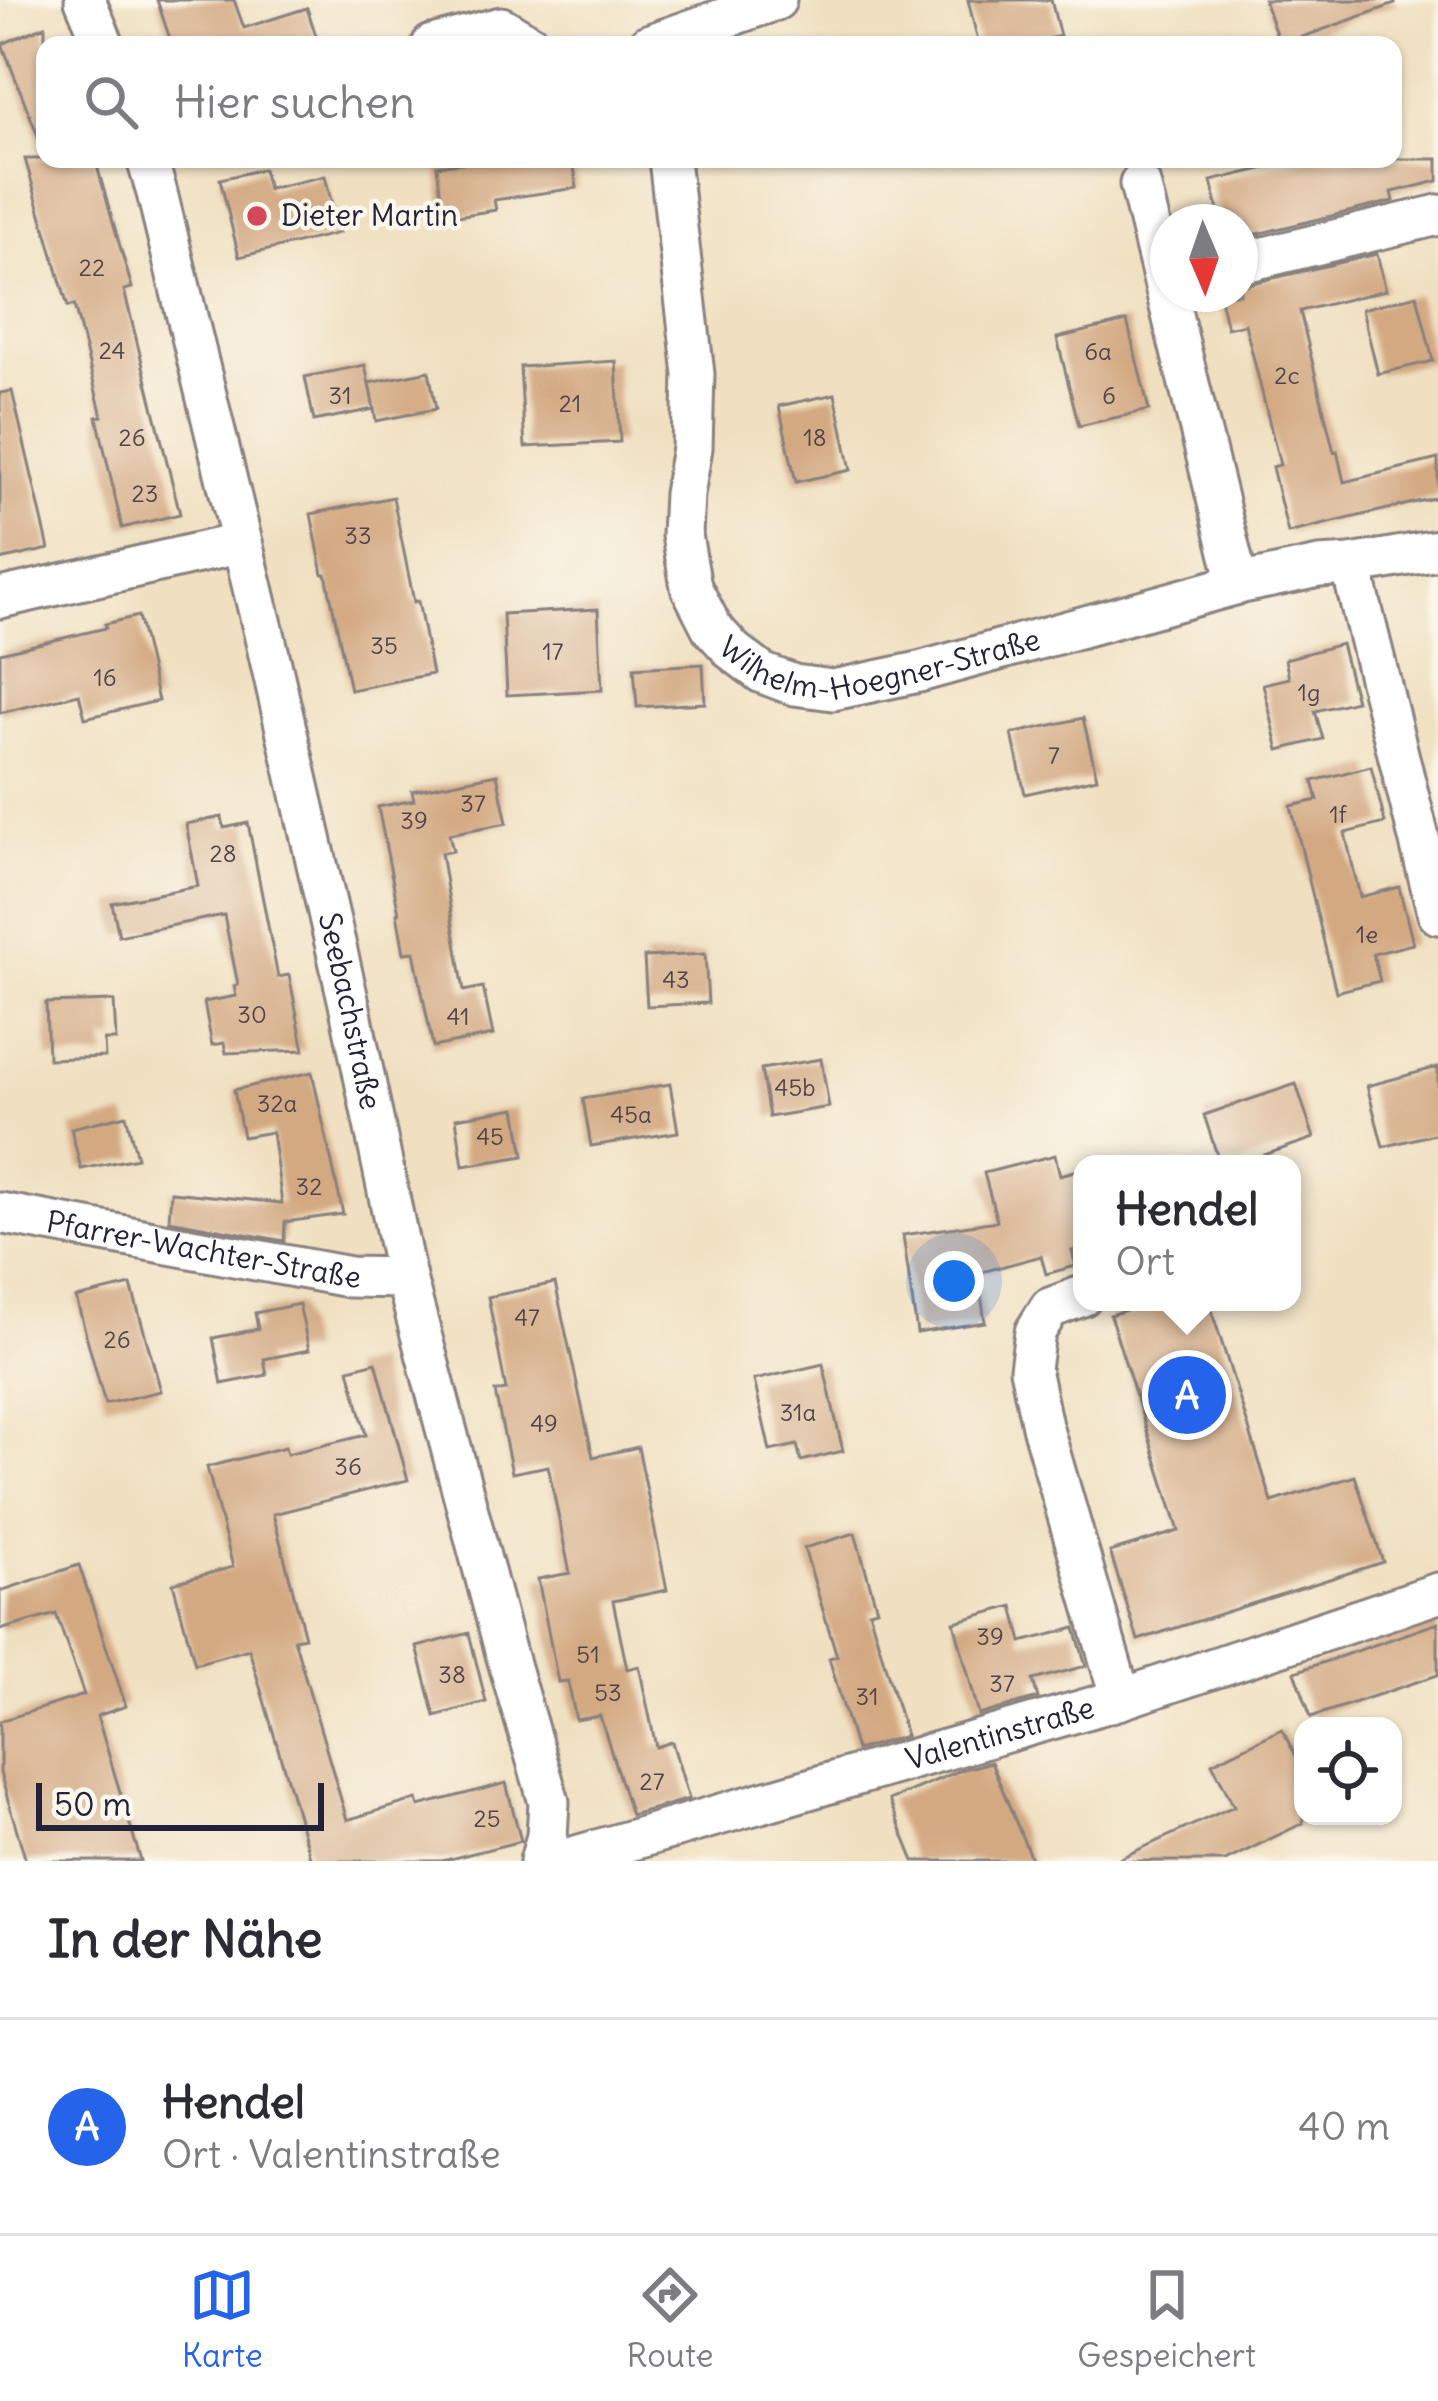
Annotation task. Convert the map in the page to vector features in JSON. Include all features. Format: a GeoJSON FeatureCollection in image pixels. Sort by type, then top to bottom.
{"type":"FeatureCollection","features":[{"type":"Feature","properties":{"kind":"street"},"geometry":{"type":"LineString","coordinates":[[85,0],[100,36]]}},
{"type":"Feature","properties":{"kind":"street"},"geometry":{"type":"LineString","coordinates":[[675,36],[776,0]]}},
{"type":"Feature","properties":{"kind":"street"},"geometry":{"type":"LineString","coordinates":[[465,36],[509,24]]}},
{"type":"Feature","properties":{"kind":"street","name":"Seebachstraße"},"geometry":{"type":"LineString","coordinates":[[149,168],[350,1008],[406,1278],[549,1802],[540,1861]]}},
{"type":"Feature","properties":{"kind":"street","name":"Wilhelm-Hoegner-Straße"},"geometry":{"type":"LineString","coordinates":[[670,168],[694,374],[682,535],[691,586],[712,628],[733,652],[762,673],[794,685],[832,690],[919,672],[1238,584],[1438,550]]}},
{"type":"Feature","properties":{"kind":"street"},"geometry":{"type":"LineString","coordinates":[[1140,184],[1150,221]]}},
{"type":"Feature","properties":{"kind":"street"},"geometry":{"type":"LineString","coordinates":[[1258,259],[1438,215]]}},
{"type":"Feature","properties":{"kind":"street"},"geometry":{"type":"LineString","coordinates":[[1173,312],[1238,584]]}},
{"type":"Feature","properties":{"kind":"street"},"geometry":{"type":"LineString","coordinates":[[0,598],[242,543]]}},
{"type":"Feature","properties":{"kind":"street"},"geometry":{"type":"LineString","coordinates":[[1351,565],[1438,914]]}},
{"type":"Feature","properties":{"kind":"street","name":"Pfarrer-Wachter-Straße"},"geometry":{"type":"LineString","coordinates":[[0,1213],[349,1277],[406,1278]]}},
{"type":"Feature","properties":{"kind":"street"},"geometry":{"type":"LineString","coordinates":[[1073,1299],[1049,1308],[1035,1332],[1030,1369],[1121,1699]]}},
{"type":"Feature","properties":{"kind":"street","name":"Valentinstraße"},"geometry":{"type":"LineString","coordinates":[[559,1861],[1121,1699],[1438,1593]]}},
{"type":"Feature","properties":{"kind":"building"},"geometry":{"type":"Polygon","coordinates":[[[157,0],[234,0],[244,28],[307,8],[316,36],[169,36],[157,0]]]}},
{"type":"Feature","properties":{"kind":"building"},"geometry":{"type":"Polygon","coordinates":[[[968,0],[1051,0],[1060,36],[977,36],[968,0]]]}},
{"type":"Feature","properties":{"kind":"building"},"geometry":{"type":"Polygon","coordinates":[[[1264,0],[1395,0],[1395,4],[1305,36],[1277,36],[1264,0]]]}},
{"type":"Feature","properties":{"kind":"building"},"geometry":{"type":"Polygon","coordinates":[[[45,26],[45,36],[36,36],[36,131],[2,44],[45,26]]]}},
{"type":"Feature","properties":{"kind":"building"},"geometry":{"type":"Polygon","coordinates":[[[25,159],[36,159],[36,168],[98,168],[132,288],[124,290],[180,514],[122,528],[97,417],[102,416],[74,305],[68,307],[25,159]]]}},
{"type":"Feature","properties":{"kind":"building"},"geometry":{"type":"Polygon","coordinates":[[[1402,159],[1438,159],[1438,181],[1392,192],[1394,201],[1258,234],[1258,204],[1217,204],[1211,181],[1266,168],[1402,168],[1402,159]]]}},
{"type":"Feature","properties":{"kind":"building"},"geometry":{"type":"Polygon","coordinates":[[[437,168],[574,168],[577,188],[494,200],[496,210],[444,218],[437,168]]]}},
{"type":"Feature","properties":{"kind":"building"},"geometry":{"type":"Polygon","coordinates":[[[263,169],[268,189],[325,176],[339,233],[239,257],[220,179],[263,169]]]}},
{"type":"Feature","properties":{"kind":"building"},"geometry":{"type":"Polygon","coordinates":[[[1377,254],[1386,290],[1300,311],[1334,452],[1344,482],[1438,459],[1438,497],[1288,533],[1272,467],[1280,465],[1245,324],[1227,328],[1223,312],[1258,312],[1258,282],[1377,254]]]}},
{"type":"Feature","properties":{"kind":"building"},"geometry":{"type":"Polygon","coordinates":[[[1417,295],[1433,361],[1378,374],[1362,309],[1417,295]]]}},
{"type":"Feature","properties":{"kind":"building"},"geometry":{"type":"Polygon","coordinates":[[[1127,321],[1149,410],[1079,426],[1057,338],[1127,321]]]}},
{"type":"Feature","properties":{"kind":"building"},"geometry":{"type":"Polygon","coordinates":[[[616,361],[620,442],[525,447],[520,367],[616,361]]]}},
{"type":"Feature","properties":{"kind":"building"},"geometry":{"type":"Polygon","coordinates":[[[365,365],[374,409],[314,421],[305,377],[365,365]]]}},
{"type":"Feature","properties":{"kind":"building"},"geometry":{"type":"Polygon","coordinates":[[[429,371],[436,409],[376,421],[369,383],[429,371]]]}},
{"type":"Feature","properties":{"kind":"building"},"geometry":{"type":"Polygon","coordinates":[[[12,391],[49,549],[0,560],[0,393],[12,391]]]}},
{"type":"Feature","properties":{"kind":"building"},"geometry":{"type":"Polygon","coordinates":[[[835,394],[851,470],[796,482],[779,406],[835,394]]]}},
{"type":"Feature","properties":{"kind":"building"},"geometry":{"type":"Polygon","coordinates":[[[393,497],[432,674],[350,690],[311,514],[393,497]]]}},
{"type":"Feature","properties":{"kind":"building"},"geometry":{"type":"Polygon","coordinates":[[[598,609],[602,690],[507,695],[503,614],[598,609]]]}},
{"type":"Feature","properties":{"kind":"building"},"geometry":{"type":"Polygon","coordinates":[[[138,616],[158,701],[85,718],[79,694],[0,713],[0,653],[138,616]]]}},
{"type":"Feature","properties":{"kind":"building"},"geometry":{"type":"Polygon","coordinates":[[[1341,644],[1356,701],[1315,711],[1323,739],[1279,750],[1263,684],[1289,678],[1285,659],[1341,644]]]}},
{"type":"Feature","properties":{"kind":"building"},"geometry":{"type":"Polygon","coordinates":[[[703,664],[705,703],[637,707],[634,668],[703,664]]]}},
{"type":"Feature","properties":{"kind":"building"},"geometry":{"type":"Polygon","coordinates":[[[1083,718],[1097,778],[1025,794],[1012,734],[1083,718]]]}},
{"type":"Feature","properties":{"kind":"building"},"geometry":{"type":"Polygon","coordinates":[[[1371,766],[1385,823],[1345,833],[1360,897],[1399,887],[1413,944],[1373,954],[1380,981],[1336,992],[1291,806],[1318,800],[1313,781],[1371,766]]]}},
{"type":"Feature","properties":{"kind":"building"},"geometry":{"type":"Polygon","coordinates":[[[497,774],[507,823],[449,834],[453,851],[441,853],[464,991],[483,987],[493,1035],[433,1047],[414,952],[404,953],[378,807],[414,800],[412,791],[497,774]]]}},
{"type":"Feature","properties":{"kind":"building"},"geometry":{"type":"Polygon","coordinates":[[[222,817],[224,828],[248,823],[278,977],[289,975],[304,1050],[226,1053],[224,1043],[212,1045],[204,1002],[236,996],[234,986],[238,985],[224,915],[119,936],[112,903],[198,886],[186,824],[222,817]]]}},
{"type":"Feature","properties":{"kind":"building"},"geometry":{"type":"Polygon","coordinates":[[[705,954],[708,1003],[647,1006],[644,957],[705,954]]]}},
{"type":"Feature","properties":{"kind":"building"},"geometry":{"type":"Polygon","coordinates":[[[114,1001],[116,1040],[104,1040],[105,1057],[48,1059],[46,1003],[114,1001]]]}},
{"type":"Feature","properties":{"kind":"building"},"geometry":{"type":"Polygon","coordinates":[[[821,1059],[829,1107],[769,1117],[761,1069],[821,1059]]]}},
{"type":"Feature","properties":{"kind":"building"},"geometry":{"type":"Polygon","coordinates":[[[1438,1067],[1438,1133],[1383,1147],[1367,1086],[1438,1067]]]}},
{"type":"Feature","properties":{"kind":"building"},"geometry":{"type":"Polygon","coordinates":[[[312,1072],[343,1214],[285,1222],[284,1241],[169,1220],[171,1192],[282,1203],[272,1132],[243,1137],[234,1090],[312,1072]]]}},
{"type":"Feature","properties":{"kind":"building"},"geometry":{"type":"Polygon","coordinates":[[[670,1084],[678,1132],[591,1146],[583,1099],[670,1084]]]}},
{"type":"Feature","properties":{"kind":"building"},"geometry":{"type":"Polygon","coordinates":[[[1296,1084],[1314,1138],[1264,1155],[1217,1155],[1204,1115],[1296,1084]]]}},
{"type":"Feature","properties":{"kind":"building"},"geometry":{"type":"Polygon","coordinates":[[[516,1108],[524,1156],[463,1166],[456,1118],[516,1108]]]}},
{"type":"Feature","properties":{"kind":"building"},"geometry":{"type":"Polygon","coordinates":[[[126,1115],[137,1158],[81,1169],[71,1128],[126,1115]]]}},
{"type":"Feature","properties":{"kind":"building"},"geometry":{"type":"Polygon","coordinates":[[[1055,1155],[1060,1175],[1073,1171],[1073,1267],[1046,1274],[1041,1256],[978,1273],[985,1322],[917,1333],[903,1235],[997,1221],[984,1173],[1055,1155]]]}},
{"type":"Feature","properties":{"kind":"building"},"geometry":{"type":"Polygon","coordinates":[[[555,1283],[593,1457],[638,1447],[667,1590],[613,1601],[627,1669],[639,1666],[656,1747],[672,1742],[689,1799],[631,1815],[600,1716],[576,1720],[568,1681],[558,1682],[538,1579],[570,1573],[548,1466],[512,1473],[495,1392],[506,1390],[488,1297],[555,1283]]]}},
{"type":"Feature","properties":{"kind":"building"},"geometry":{"type":"Polygon","coordinates":[[[131,1285],[161,1391],[105,1404],[76,1298],[131,1285]]]}},
{"type":"Feature","properties":{"kind":"building"},"geometry":{"type":"Polygon","coordinates":[[[299,1304],[309,1350],[264,1359],[267,1375],[222,1384],[213,1338],[258,1329],[255,1313],[299,1304]]]}},
{"type":"Feature","properties":{"kind":"building"},"geometry":{"type":"Polygon","coordinates":[[[1212,1311],[1272,1502],[1355,1476],[1383,1562],[1138,1640],[1110,1552],[1179,1531],[1110,1315],[1212,1311]]]}},
{"type":"Feature","properties":{"kind":"building"},"geometry":{"type":"Polygon","coordinates":[[[376,1362],[408,1480],[273,1514],[305,1637],[294,1639],[347,1820],[417,1799],[419,1806],[506,1783],[521,1841],[442,1861],[311,1861],[249,1649],[195,1664],[173,1583],[233,1567],[207,1467],[285,1447],[287,1454],[366,1435],[349,1369],[376,1362]]]}},
{"type":"Feature","properties":{"kind":"building"},"geometry":{"type":"Polygon","coordinates":[[[823,1364],[843,1451],[801,1461],[797,1445],[770,1451],[754,1380],[823,1364]]]}},
{"type":"Feature","properties":{"kind":"building"},"geometry":{"type":"Polygon","coordinates":[[[855,1533],[877,1609],[869,1611],[906,1736],[856,1750],[829,1658],[837,1656],[804,1548],[855,1533]]]}},
{"type":"Feature","properties":{"kind":"building"},"geometry":{"type":"Polygon","coordinates":[[[79,1565],[126,1706],[97,1716],[141,1861],[26,1861],[0,1773],[0,1721],[84,1695],[56,1614],[0,1630],[0,1591],[79,1565]]]}},
{"type":"Feature","properties":{"kind":"building"},"geometry":{"type":"Polygon","coordinates":[[[1013,1606],[1022,1642],[1075,1628],[1086,1666],[1033,1680],[1038,1698],[979,1715],[954,1622],[1013,1606]]]}},
{"type":"Feature","properties":{"kind":"building"},"geometry":{"type":"Polygon","coordinates":[[[1438,1623],[1438,1675],[1311,1717],[1295,1672],[1438,1623]]]}},
{"type":"Feature","properties":{"kind":"building"},"geometry":{"type":"Polygon","coordinates":[[[469,1633],[486,1702],[435,1716],[417,1647],[469,1633]]]}},
{"type":"Feature","properties":{"kind":"building"},"geometry":{"type":"Polygon","coordinates":[[[1282,1729],[1294,1754],[1294,1825],[1299,1825],[1225,1861],[1114,1861],[1234,1806],[1212,1763],[1282,1729]]]}},
{"type":"Feature","properties":{"kind":"building"},"geometry":{"type":"Polygon","coordinates":[[[991,1762],[1032,1861],[914,1861],[889,1800],[991,1762]]]}},
{"type":"Feature","properties":{"kind":"place","name":"Dieter Martin"},"geometry":{"type":"Point","coordinates":[257,216]}},
{"type":"Feature","properties":{"kind":"place","name":"Hendel"},"geometry":{"type":"Point","coordinates":[1187,1395]}}]}
